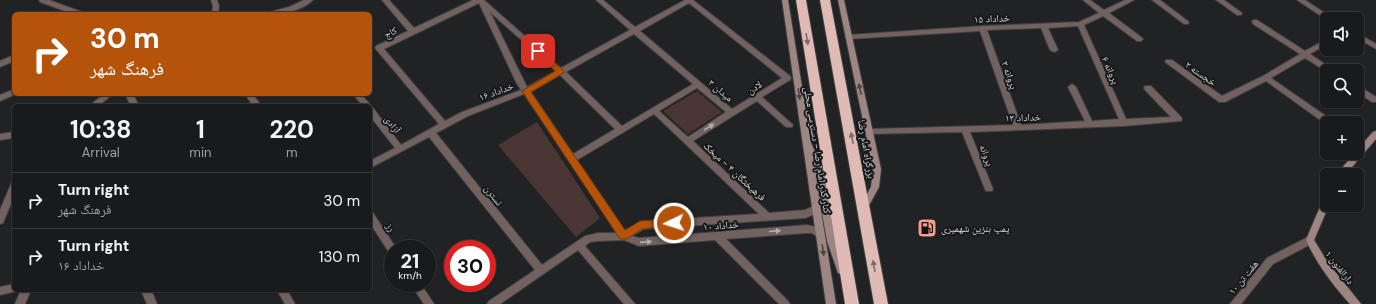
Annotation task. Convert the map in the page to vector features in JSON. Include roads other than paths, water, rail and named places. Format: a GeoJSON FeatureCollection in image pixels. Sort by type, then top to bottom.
{"type":"FeatureCollection","features":[{"type":"Feature","properties":{"kind":"highway"},"geometry":{"type":"LineString","coordinates":[[801,0],[852,301]]}},
{"type":"Feature","properties":{"kind":"highway","name":"بزرگراه امام رضا"},"geometry":{"type":"LineString","coordinates":[[825,0],[881,304]]}},
{"type":"Feature","properties":{"kind":"main road","name":"کنار گذر امام رضا - دسترسی محلی"},"geometry":{"type":"LineString","coordinates":[[785,0],[831,304]]}},
{"type":"Feature","properties":{"kind":"main road"},"geometry":{"type":"LineString","coordinates":[[841,0],[877,169],[877,180],[864,207]]}},
{"type":"Feature","properties":{"kind":"main road"},"geometry":{"type":"LineString","coordinates":[[1346,168],[1375,136]]}},
{"type":"Feature","properties":{"kind":"main road"},"geometry":{"type":"LineString","coordinates":[[805,138],[818,165],[832,241],[852,301]]}},
{"type":"Feature","properties":{"kind":"main road"},"geometry":{"type":"LineString","coordinates":[[1310,240],[1322,212]]}},
{"type":"Feature","properties":{"kind":"main road","name":"دارالفنون ۱"},"geometry":{"type":"LineString","coordinates":[[1310,240],[1315,253],[1329,274],[1356,304]]}},
{"type":"Feature","properties":{"kind":"street"},"geometry":{"type":"LineString","coordinates":[[42,0],[75,12]]}},
{"type":"Feature","properties":{"kind":"street"},"geometry":{"type":"LineString","coordinates":[[214,0],[216,6],[215,12]]}},
{"type":"Feature","properties":{"kind":"street"},"geometry":{"type":"LineString","coordinates":[[384,0],[414,32]]}},
{"type":"Feature","properties":{"kind":"street"},"geometry":{"type":"LineString","coordinates":[[480,0],[561,72],[621,130]]}},
{"type":"Feature","properties":{"kind":"street"},"geometry":{"type":"LineString","coordinates":[[480,0],[513,70],[624,236]]}},
{"type":"Feature","properties":{"kind":"street","name":"کاج"},"geometry":{"type":"LineString","coordinates":[[444,125],[379,48],[480,0]]}},
{"type":"Feature","properties":{"kind":"street"},"geometry":{"type":"LineString","coordinates":[[599,0],[698,84]]}},
{"type":"Feature","properties":{"kind":"street","name":"خداداد ۱۶"},"geometry":{"type":"LineString","coordinates":[[372,164],[472,111],[526,91],[690,0]]}},
{"type":"Feature","properties":{"kind":"street","name":"لادن"},"geometry":{"type":"LineString","coordinates":[[690,0],[787,78],[732,113]]}},
{"type":"Feature","properties":{"kind":"street"},"geometry":{"type":"LineString","coordinates":[[1086,0],[1139,39]]}},
{"type":"Feature","properties":{"kind":"street","name":"خداداد ۱۵"},"geometry":{"type":"LineString","coordinates":[[849,37],[983,28],[1080,24],[1131,0]]}},
{"type":"Feature","properties":{"kind":"street"},"geometry":{"type":"LineString","coordinates":[[1156,0],[1186,22]]}},
{"type":"Feature","properties":{"kind":"street"},"geometry":{"type":"LineString","coordinates":[[1219,0],[1239,13]]}},
{"type":"Feature","properties":{"kind":"street"},"geometry":{"type":"LineString","coordinates":[[1300,0],[1320,12]]}},
{"type":"Feature","properties":{"kind":"street"},"geometry":{"type":"LineString","coordinates":[[293,12],[306,1]]}},
{"type":"Feature","properties":{"kind":"street"},"geometry":{"type":"LineString","coordinates":[[1255,22],[1320,64]]}},
{"type":"Feature","properties":{"kind":"street","name":"پروانه ۶"},"geometry":{"type":"LineString","coordinates":[[1080,24],[1124,123]]}},
{"type":"Feature","properties":{"kind":"street"},"geometry":{"type":"LineString","coordinates":[[1044,26],[1054,50]]}},
{"type":"Feature","properties":{"kind":"street","name":"پروانه ۲"},"geometry":{"type":"LineString","coordinates":[[983,28],[1018,128]]}},
{"type":"Feature","properties":{"kind":"street"},"geometry":{"type":"LineString","coordinates":[[1364,39],[1376,47]]}},
{"type":"Feature","properties":{"kind":"street"},"geometry":{"type":"LineString","coordinates":[[1320,45],[1304,53],[1266,78],[1320,116]]}},
{"type":"Feature","properties":{"kind":"street"},"geometry":{"type":"LineString","coordinates":[[0,64],[12,59]]}},
{"type":"Feature","properties":{"kind":"street","name":"خجسته ۲"},"geometry":{"type":"LineString","coordinates":[[1168,62],[1222,100],[1266,78]]}},
{"type":"Feature","properties":{"kind":"street","name":"میدان ۳"},"geometry":{"type":"LineString","coordinates":[[572,159],[698,84],[732,113],[687,141]]}},
{"type":"Feature","properties":{"kind":"street"},"geometry":{"type":"LineString","coordinates":[[1072,87],[1090,124]]}},
{"type":"Feature","properties":{"kind":"street","name":"خداداد ۱۳"},"geometry":{"type":"LineString","coordinates":[[870,132],[1018,128],[1178,119],[1148,88]]}},
{"type":"Feature","properties":{"kind":"street"},"geometry":{"type":"LineString","coordinates":[[0,98],[12,93]]}},
{"type":"Feature","properties":{"kind":"street"},"geometry":{"type":"LineString","coordinates":[[1364,93],[1375,100]]}},
{"type":"Feature","properties":{"kind":"street"},"geometry":{"type":"LineString","coordinates":[[96,104],[106,96]]}},
{"type":"Feature","properties":{"kind":"street"},"geometry":{"type":"LineString","coordinates":[[359,96],[365,104]]}},
{"type":"Feature","properties":{"kind":"street"},"geometry":{"type":"LineString","coordinates":[[757,97],[789,125]]}},
{"type":"Feature","properties":{"kind":"street"},"geometry":{"type":"LineString","coordinates":[[654,110],[687,141]]}},
{"type":"Feature","properties":{"kind":"street","name":"آزادی"},"geometry":{"type":"LineString","coordinates":[[372,113],[400,149]]}},
{"type":"Feature","properties":{"kind":"street","name":"پروانه"},"geometry":{"type":"LineString","coordinates":[[966,130],[989,189]]}},
{"type":"Feature","properties":{"kind":"street","name":"نسترن"},"geometry":{"type":"LineString","coordinates":[[430,132],[541,271]]}},
{"type":"Feature","properties":{"kind":"street"},"geometry":{"type":"LineString","coordinates":[[0,137],[12,135]]}},
{"type":"Feature","properties":{"kind":"street","name":"فرهیختگان ۴ - میخک"},"geometry":{"type":"LineString","coordinates":[[687,141],[768,217]]}},
{"type":"Feature","properties":{"kind":"street"},"geometry":{"type":"LineString","coordinates":[[0,220],[12,191]]}},
{"type":"Feature","properties":{"kind":"street","name":"خداداد ۱۰"},"geometry":{"type":"LineString","coordinates":[[624,236],[643,225],[809,214],[816,208]]}},
{"type":"Feature","properties":{"kind":"street","name":"رز"},"geometry":{"type":"LineString","coordinates":[[372,219],[386,240]]}},
{"type":"Feature","properties":{"kind":"street","name":"خداداد ۱۰"},"geometry":{"type":"LineString","coordinates":[[492,304],[579,245],[592,238],[624,236],[639,242],[807,229],[814,230],[820,235]]}},
{"type":"Feature","properties":{"kind":"street"},"geometry":{"type":"LineString","coordinates":[[717,236],[785,304]]}},
{"type":"Feature","properties":{"kind":"street","name":"هفت تن ۱۰"},"geometry":{"type":"LineString","coordinates":[[1235,304],[1270,261],[1310,240]]}},
{"type":"Feature","properties":{"kind":"street"},"geometry":{"type":"LineString","coordinates":[[579,245],[630,304]]}},
{"type":"Feature","properties":{"kind":"street"},"geometry":{"type":"LineString","coordinates":[[0,291],[12,288]]}},
{"type":"Feature","properties":{"kind":"street"},"geometry":{"type":"LineString","coordinates":[[20,304],[25,292]]}},
{"type":"Feature","properties":{"kind":"street"},"geometry":{"type":"LineString","coordinates":[[147,292],[152,304]]}},
{"type":"Feature","properties":{"kind":"street"},"geometry":{"type":"LineString","coordinates":[[283,292],[290,304]]}},
{"type":"Feature","properties":{"kind":"street"},"geometry":{"type":"LineString","coordinates":[[421,292],[429,304]]}},
{"type":"Feature","properties":{"kind":"place","name":"پمپ بنزین شهمیری"},"geometry":{"type":"Point","coordinates":[927,228]}}]}
